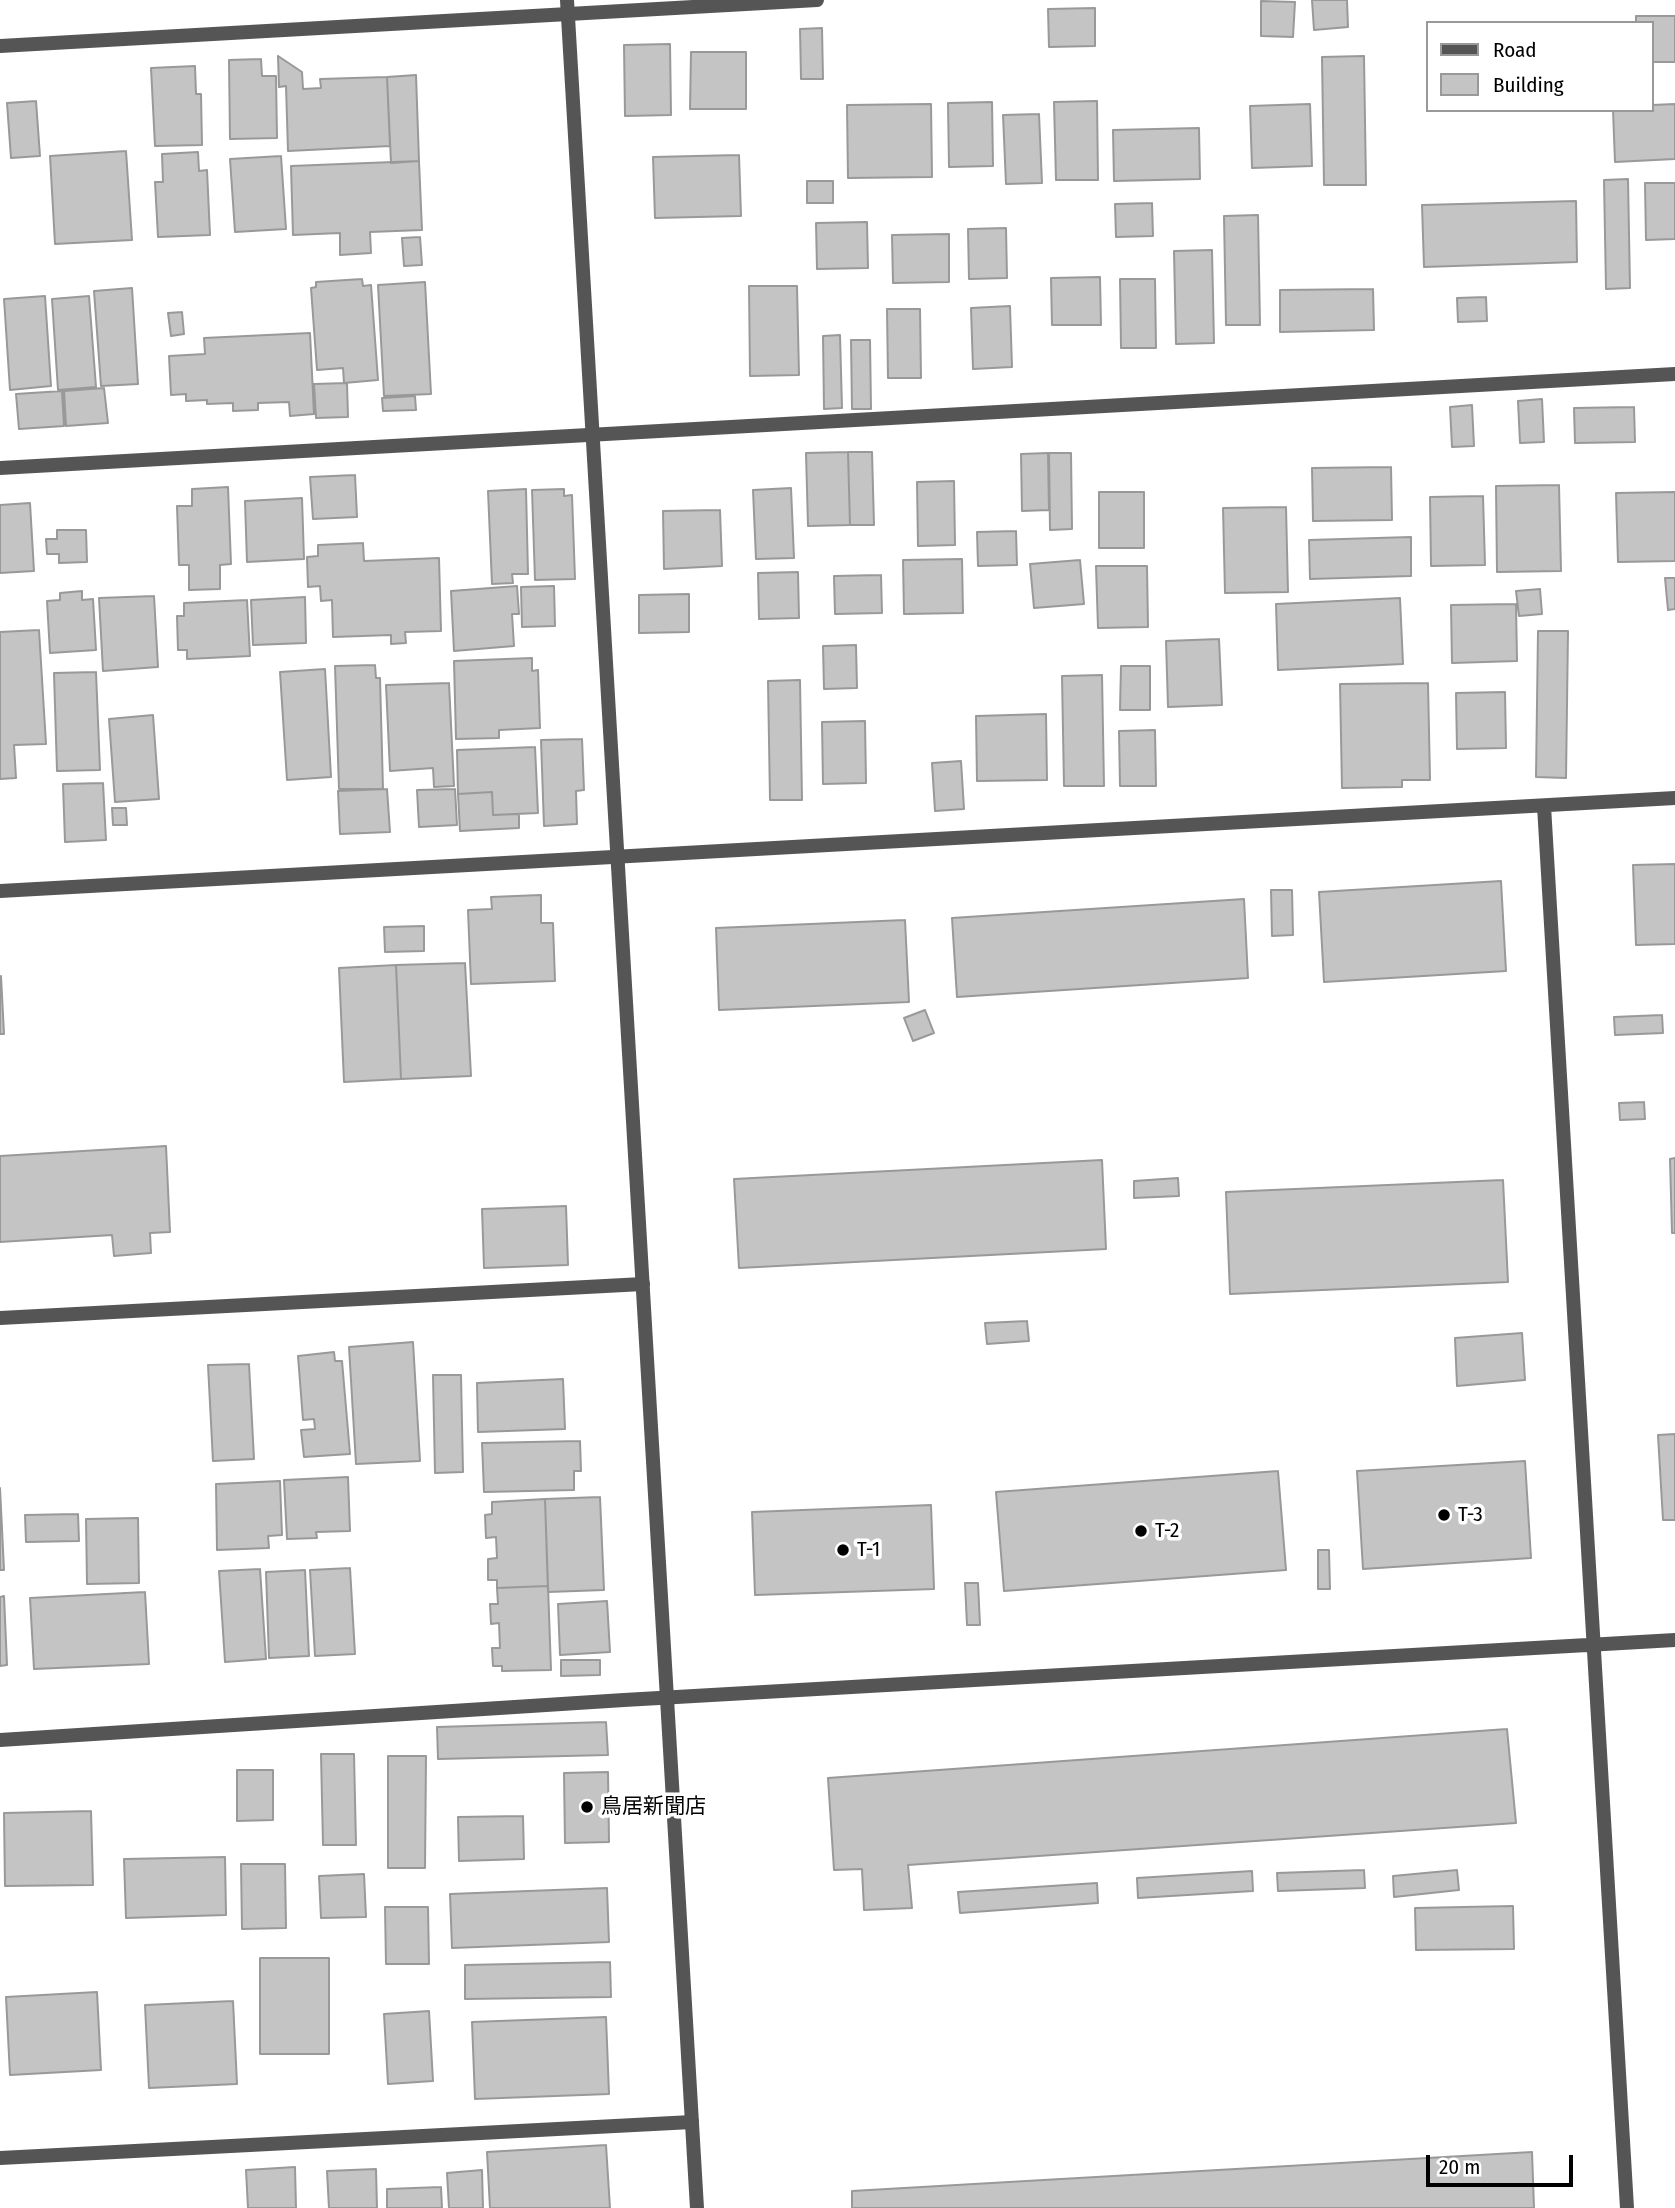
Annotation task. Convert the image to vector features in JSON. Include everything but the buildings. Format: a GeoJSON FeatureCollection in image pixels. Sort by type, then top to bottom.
{"type":"FeatureCollection","features":[{"type":"Feature","properties":{"kind":"street"},"geometry":{"type":"LineString","coordinates":[[0,46],[568,7],[817,0]]}},
{"type":"Feature","properties":{"kind":"street"},"geometry":{"type":"LineString","coordinates":[[568,7],[619,859],[665,1698],[697,2208]]}},
{"type":"Feature","properties":{"kind":"street"},"geometry":{"type":"LineString","coordinates":[[0,468],[592,437],[1675,374]]}},
{"type":"Feature","properties":{"kind":"street"},"geometry":{"type":"LineString","coordinates":[[0,891],[619,859],[1675,798]]}},
{"type":"Feature","properties":{"kind":"street"},"geometry":{"type":"LineString","coordinates":[[1544,806],[1627,2208]]}},
{"type":"Feature","properties":{"kind":"street"},"geometry":{"type":"LineString","coordinates":[[0,1318],[643,1284]]}},
{"type":"Feature","properties":{"kind":"street"},"geometry":{"type":"LineString","coordinates":[[0,1740],[665,1698],[1675,1640]]}},
{"type":"Feature","properties":{"kind":"street"},"geometry":{"type":"LineString","coordinates":[[0,2158],[692,2122]]}},
{"type":"Feature","properties":{"kind":"place","name":"T-3"},"geometry":{"type":"Point","coordinates":[1444,1515]}},
{"type":"Feature","properties":{"kind":"place","name":"T-2"},"geometry":{"type":"Point","coordinates":[1141,1531]}},
{"type":"Feature","properties":{"kind":"place","name":"T-1"},"geometry":{"type":"Point","coordinates":[843,1550]}},
{"type":"Feature","properties":{"kind":"place","name":"鳥居新聞店"},"geometry":{"type":"Point","coordinates":[587,1807]}}]}
